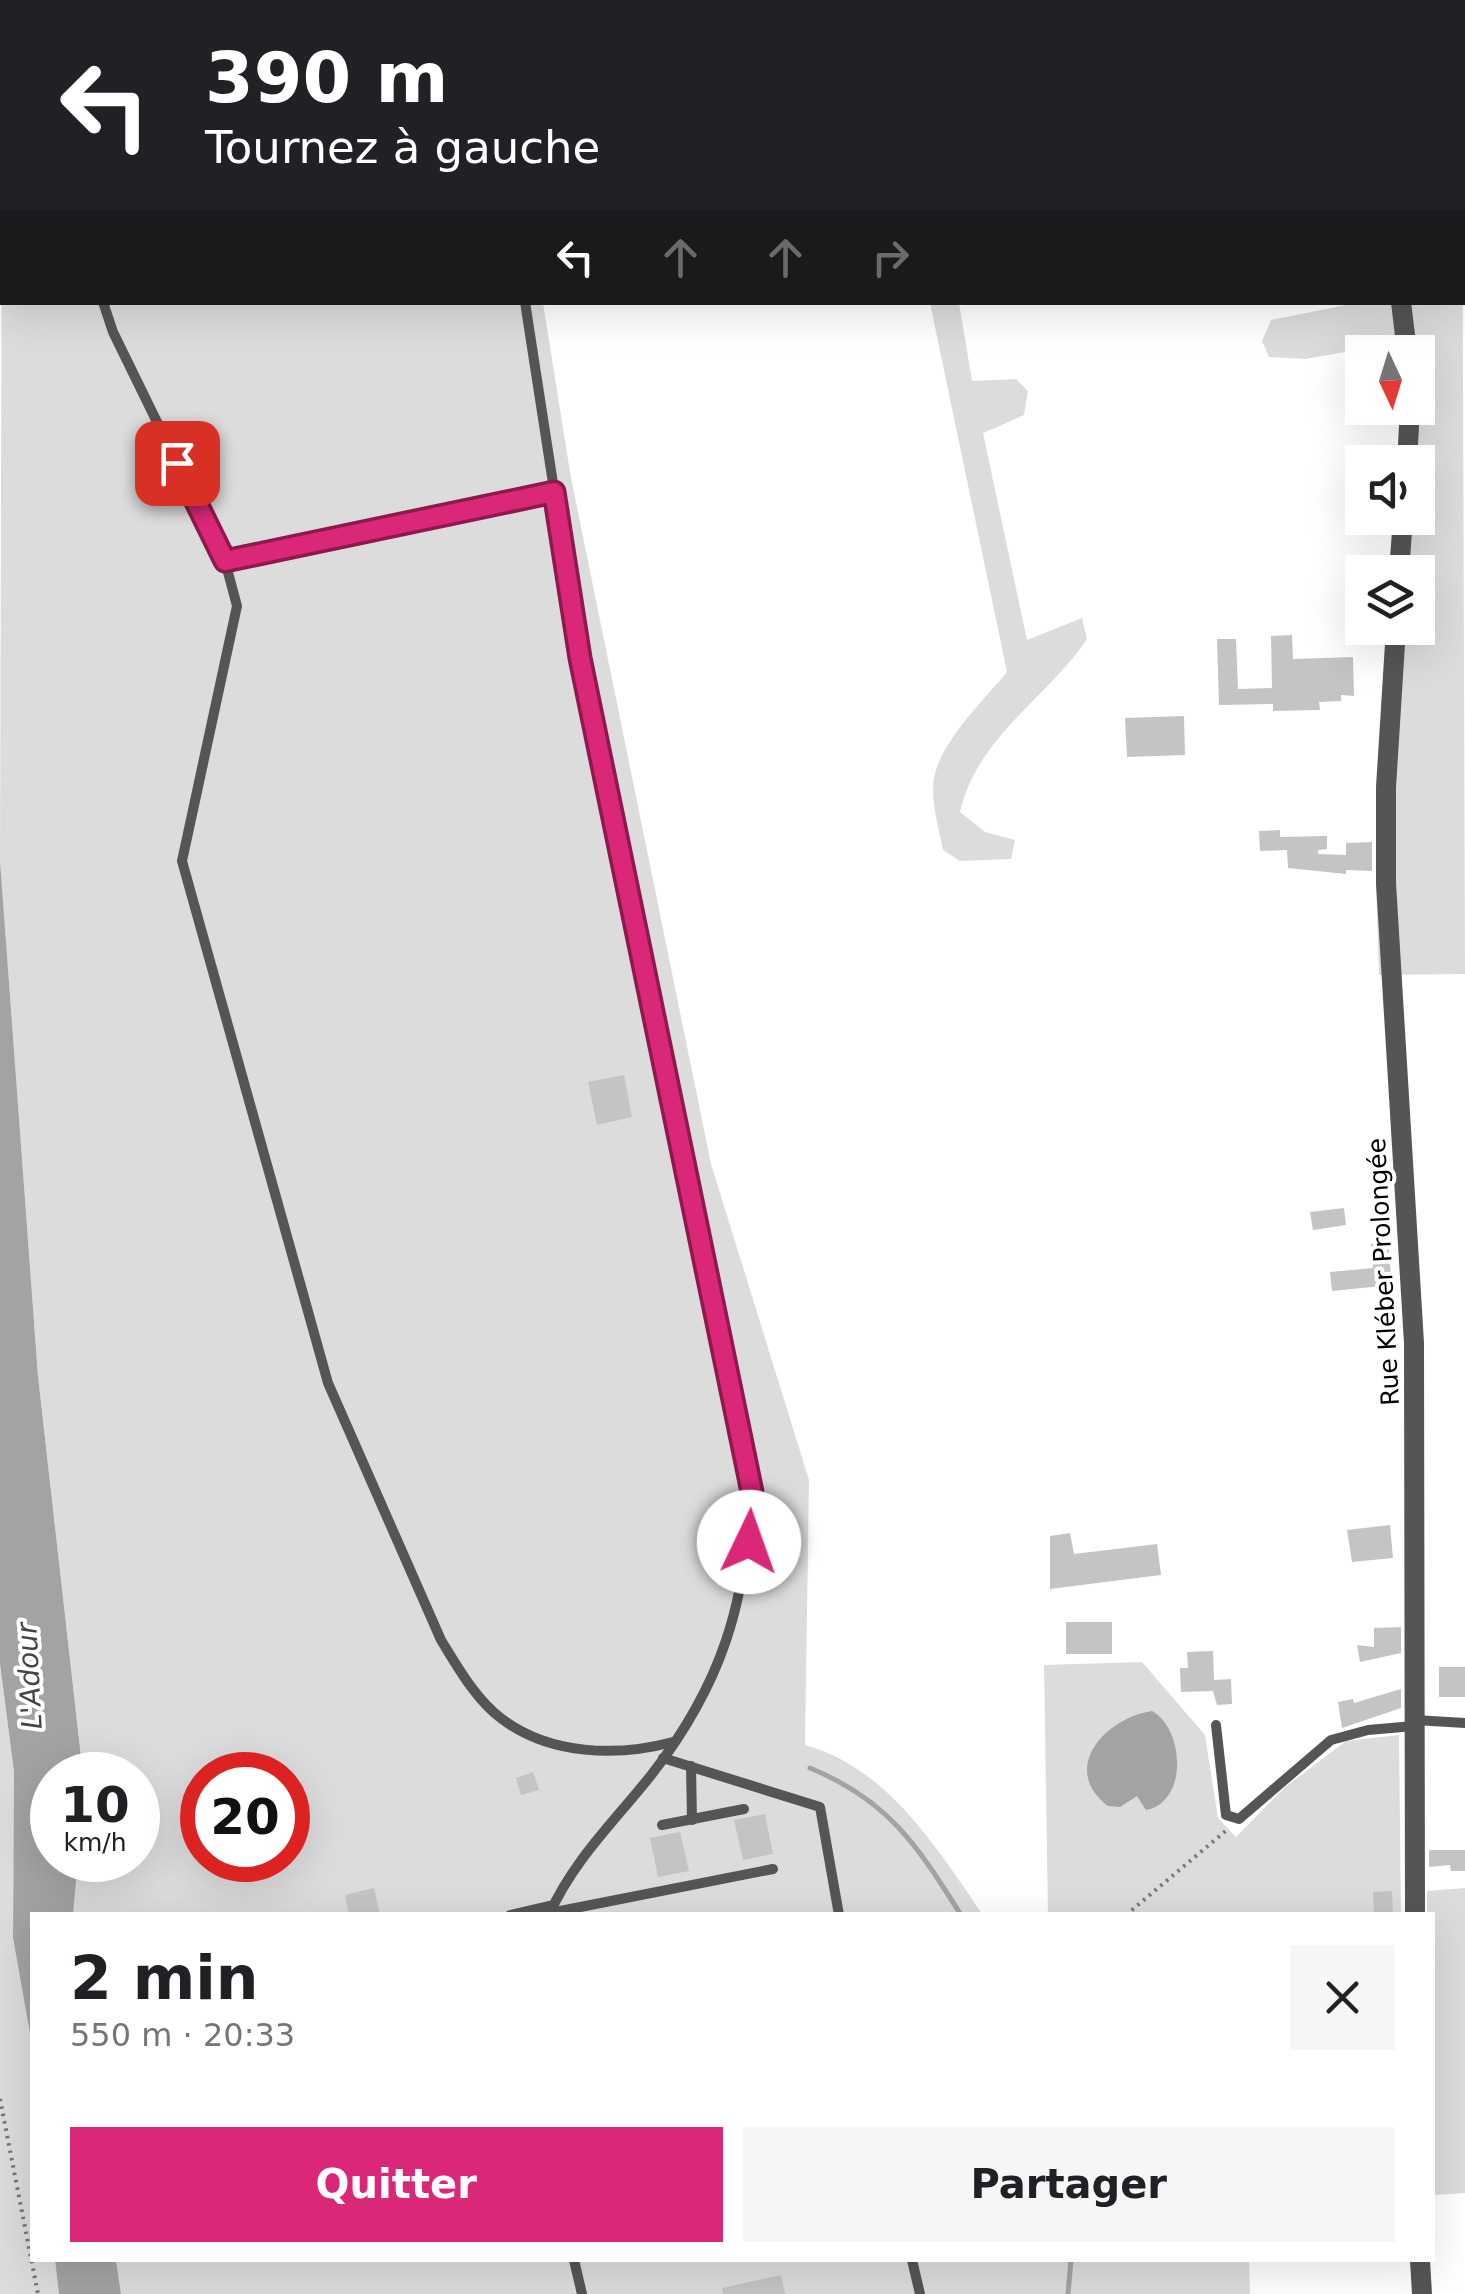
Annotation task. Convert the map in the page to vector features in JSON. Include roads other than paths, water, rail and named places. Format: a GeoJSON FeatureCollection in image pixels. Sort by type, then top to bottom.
{"type":"FeatureCollection","features":[{"type":"Feature","properties":{"kind":"street"},"geometry":{"type":"LineString","coordinates":[[1402,305],[1405,335]]}},
{"type":"Feature","properties":{"kind":"street","name":"Rue Kléber Prolongée"},"geometry":{"type":"LineString","coordinates":[[1395,645],[1386,787],[1386,883],[1414,1342],[1415,1912]]}},
{"type":"Feature","properties":{"kind":"street"},"geometry":{"type":"LineString","coordinates":[[1420,2262],[1422,2294]]}},
{"type":"Feature","properties":{"kind":"lane"},"geometry":{"type":"LineString","coordinates":[[103,305],[112,332],[225,561],[237,606],[182,861],[328,1383],[441,1640],[458,1668],[502,1720],[587,1752],[640,1751],[672,1742]]}},
{"type":"Feature","properties":{"kind":"lane"},"geometry":{"type":"LineString","coordinates":[[525,305],[580,658],[752,1492],[742,1595],[712,1680],[663,1758],[590,1844],[550,1911]]}},
{"type":"Feature","properties":{"kind":"lane"},"geometry":{"type":"LineString","coordinates":[[225,561],[554,492]]}},
{"type":"Feature","properties":{"kind":"lane"},"geometry":{"type":"LineString","coordinates":[[1216,1726],[1226,1815],[1239,1819],[1332,1740],[1414,1723],[1465,1722]]}},
{"type":"Feature","properties":{"kind":"lane"},"geometry":{"type":"LineString","coordinates":[[663,1758],[820,1807],[838,1912]]}},
{"type":"Feature","properties":{"kind":"lane"},"geometry":{"type":"LineString","coordinates":[[691,1766],[692,1820]]}},
{"type":"Feature","properties":{"kind":"lane"},"geometry":{"type":"LineString","coordinates":[[662,1826],[744,1810]]}},
{"type":"Feature","properties":{"kind":"lane"},"geometry":{"type":"LineString","coordinates":[[550,1911],[773,1869]]}},
{"type":"Feature","properties":{"kind":"lane"},"geometry":{"type":"LineString","coordinates":[[574,2262],[582,2294]]}},
{"type":"Feature","properties":{"kind":"lane"},"geometry":{"type":"LineString","coordinates":[[912,2262],[920,2294]]}},
{"type":"Feature","properties":{"kind":"water","name":"L'Adour"},"geometry":{"type":"Polygon","coordinates":[[[0,860],[38,1376],[80,1752],[30,1752],[30,1882],[76,1882],[73,1912],[30,1912],[30,2034],[13,1938],[14,1772],[0,1664],[0,860]]]}},
{"type":"Feature","properties":{"kind":"water"},"geometry":{"type":"Polygon","coordinates":[[[1152,1711],[1163,1720],[1176,1748],[1175,1780],[1170,1794],[1146,1810],[1137,1796],[1120,1807],[1108,1806],[1094,1792],[1088,1777],[1094,1747],[1118,1724],[1152,1711]]]}},
{"type":"Feature","properties":{"kind":"water"},"geometry":{"type":"Polygon","coordinates":[[[55,2262],[116,2262],[121,2294],[59,2294],[55,2262]]]}},
{"type":"Feature","properties":{"kind":"waterway"},"geometry":{"type":"LineString","coordinates":[[810,1768],[860,1795],[898,1827],[959,1912]]}},
{"type":"Feature","properties":{"kind":"waterway"},"geometry":{"type":"LineString","coordinates":[[1068,2294],[1071,2262]]}}]}
